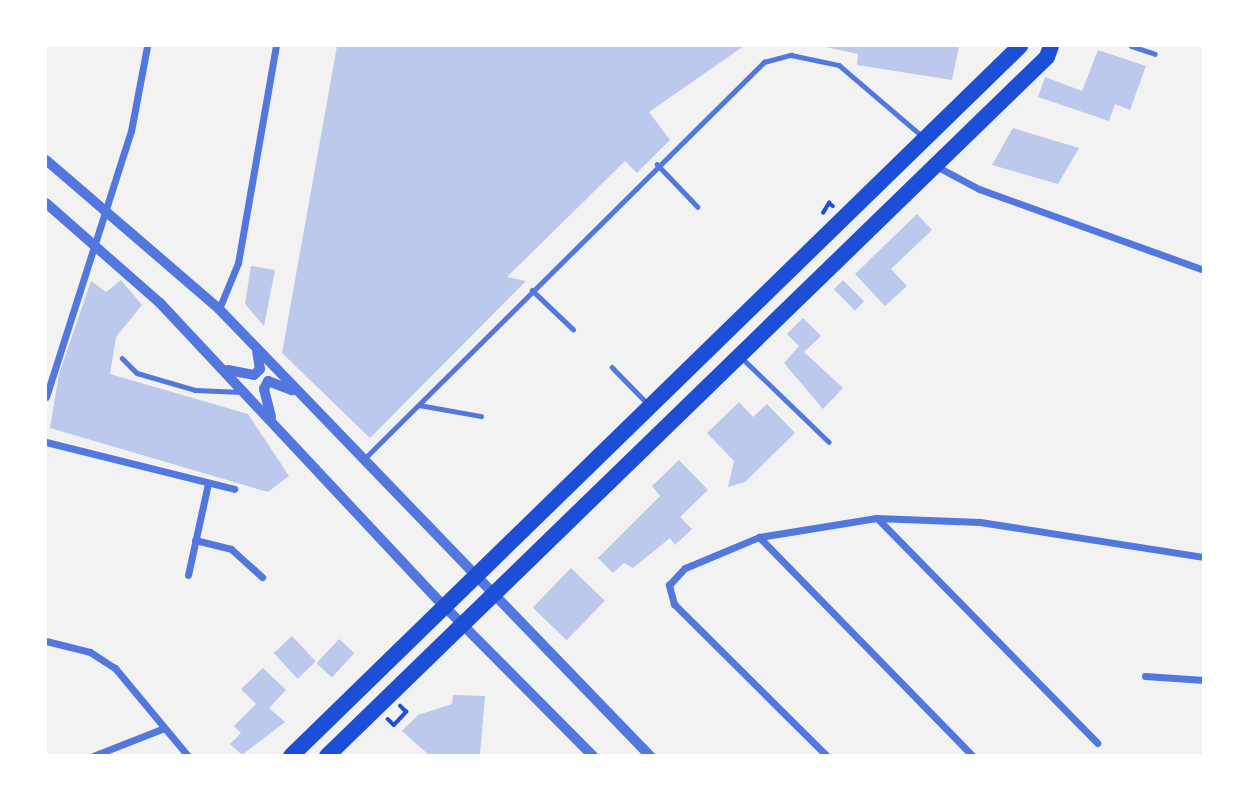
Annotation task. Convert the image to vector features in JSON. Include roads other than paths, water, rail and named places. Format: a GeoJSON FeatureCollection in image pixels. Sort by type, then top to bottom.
{"type":"FeatureCollection","features":[{"type":"Feature","properties":{"kind":"highway"},"geometry":{"type":"LineString","coordinates":[[291,755],[1020,46]]}},
{"type":"Feature","properties":{"kind":"highway"},"geometry":{"type":"LineString","coordinates":[[327,755],[741,356],[1051,46]]}},
{"type":"Feature","properties":{"kind":"street"},"geometry":{"type":"LineString","coordinates":[[46,397],[92,239],[107,208],[131,131],[147,46]]}},
{"type":"Feature","properties":{"kind":"street"},"geometry":{"type":"LineString","coordinates":[[219,309],[237,262],[276,46]]}},
{"type":"Feature","properties":{"kind":"street"},"geometry":{"type":"LineString","coordinates":[[46,160],[107,208],[219,309],[650,755]]}},
{"type":"Feature","properties":{"kind":"street"},"geometry":{"type":"LineString","coordinates":[[934,165],[979,189],[1203,270]]}},
{"type":"Feature","properties":{"kind":"street"},"geometry":{"type":"LineString","coordinates":[[46,203],[92,239],[225,369],[462,625],[593,755]]}},
{"type":"Feature","properties":{"kind":"street"},"geometry":{"type":"LineString","coordinates":[[225,369],[254,375],[260,359],[254,346]]}},
{"type":"Feature","properties":{"kind":"street"},"geometry":{"type":"LineString","coordinates":[[274,422],[264,389],[268,381],[307,399]]}},
{"type":"Feature","properties":{"kind":"street"},"geometry":{"type":"LineString","coordinates":[[46,442],[234,489]]}},
{"type":"Feature","properties":{"kind":"street"},"geometry":{"type":"LineString","coordinates":[[188,575],[208,483]]}},
{"type":"Feature","properties":{"kind":"street"},"geometry":{"type":"LineString","coordinates":[[876,518],[1097,743]]}},
{"type":"Feature","properties":{"kind":"street"},"geometry":{"type":"LineString","coordinates":[[827,755],[674,604],[669,585],[685,568],[759,537],[876,518],[980,522],[1203,557]]}},
{"type":"Feature","properties":{"kind":"street"},"geometry":{"type":"LineString","coordinates":[[759,537],[974,755]]}},
{"type":"Feature","properties":{"kind":"street"},"geometry":{"type":"LineString","coordinates":[[195,540],[231,549],[262,577]]}},
{"type":"Feature","properties":{"kind":"street"},"geometry":{"type":"LineString","coordinates":[[46,641],[90,652],[115,668],[188,755]]}},
{"type":"Feature","properties":{"kind":"street"},"geometry":{"type":"LineString","coordinates":[[1145,676],[1203,680]]}},
{"type":"Feature","properties":{"kind":"street"},"geometry":{"type":"LineString","coordinates":[[93,755],[164,728]]}},
{"type":"Feature","properties":{"kind":"lane"},"geometry":{"type":"LineString","coordinates":[[1131,46],[1155,54]]}},
{"type":"Feature","properties":{"kind":"lane"},"geometry":{"type":"LineString","coordinates":[[363,460],[749,72],[791,55],[839,65],[925,139]]}},
{"type":"Feature","properties":{"kind":"lane"},"geometry":{"type":"LineString","coordinates":[[657,164],[698,207]]}},
{"type":"Feature","properties":{"kind":"lane"},"geometry":{"type":"LineString","coordinates":[[532,290],[573,329]]}},
{"type":"Feature","properties":{"kind":"lane"},"geometry":{"type":"LineString","coordinates":[[741,356],[829,442]]}},
{"type":"Feature","properties":{"kind":"lane"},"geometry":{"type":"LineString","coordinates":[[122,358],[137,373],[195,390],[247,393]]}},
{"type":"Feature","properties":{"kind":"lane"},"geometry":{"type":"LineString","coordinates":[[612,367],[649,405]]}},
{"type":"Feature","properties":{"kind":"lane"},"geometry":{"type":"LineString","coordinates":[[418,405],[481,416]]}}]}
